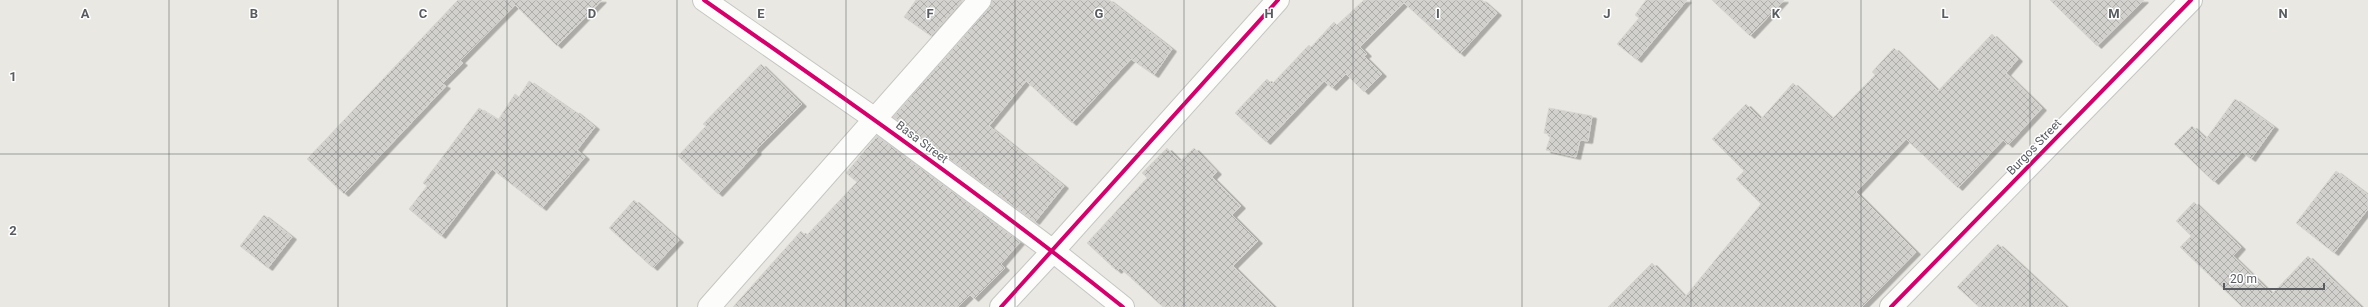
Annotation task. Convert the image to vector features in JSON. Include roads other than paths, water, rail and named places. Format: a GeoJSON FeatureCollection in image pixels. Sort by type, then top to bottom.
{"type":"FeatureCollection","features":[{"type":"Feature","properties":{"kind":"street","name":"Basa Street"},"geometry":{"type":"LineString","coordinates":[[704,0],[875,120],[1053,251],[1123,307]]}},
{"type":"Feature","properties":{"kind":"street"},"geometry":{"type":"LineString","coordinates":[[709,307],[980,0]]}},
{"type":"Feature","properties":{"kind":"street"},"geometry":{"type":"LineString","coordinates":[[1001,307],[1278,0]]}},
{"type":"Feature","properties":{"kind":"street","name":"Burgos Street"},"geometry":{"type":"LineString","coordinates":[[1891,307],[2191,0]]}}]}
